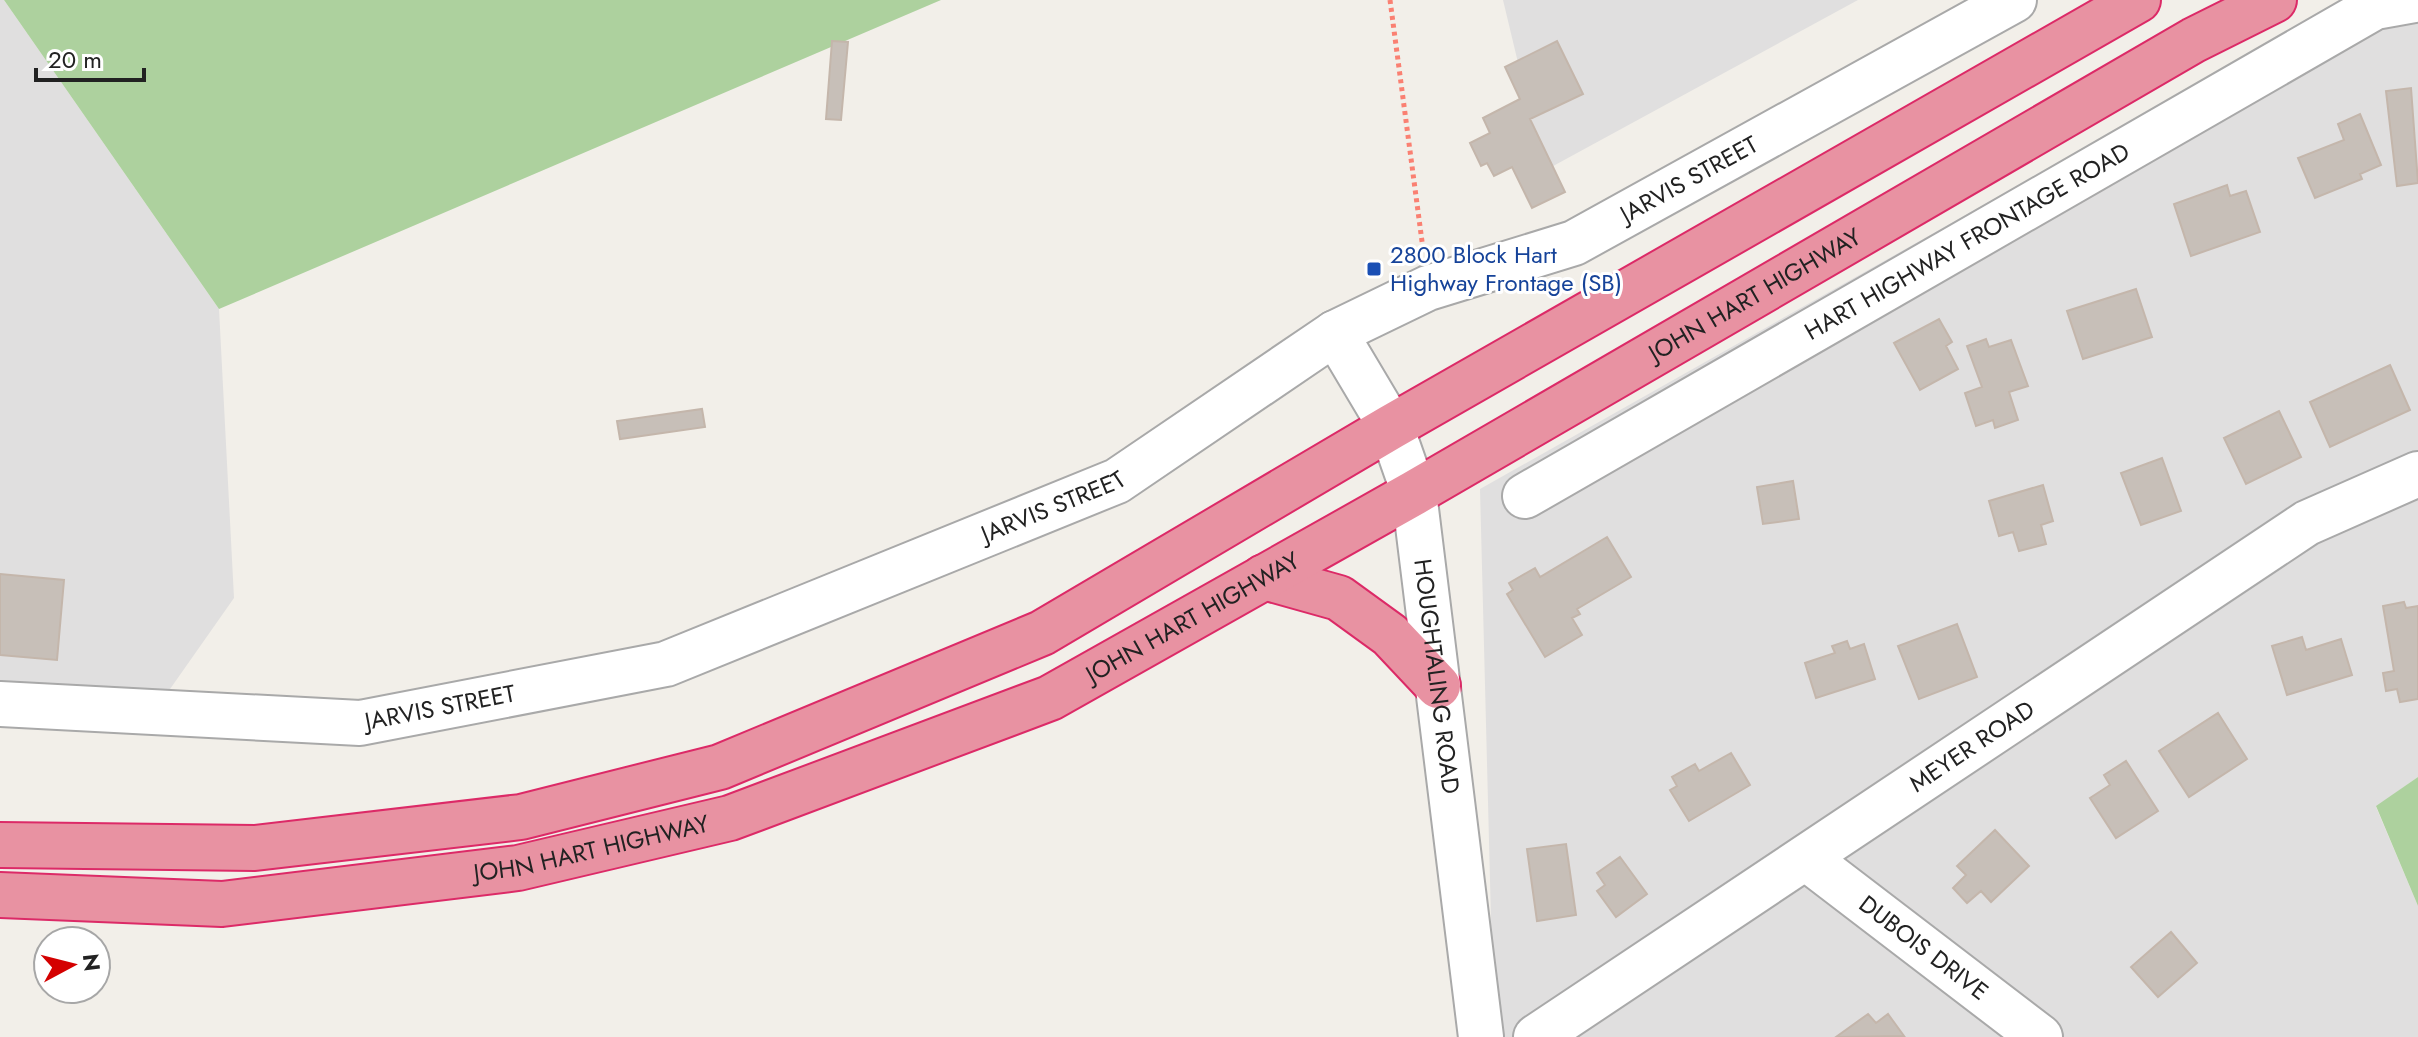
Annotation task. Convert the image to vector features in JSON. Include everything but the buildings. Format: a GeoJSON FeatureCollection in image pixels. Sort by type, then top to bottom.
{"type":"FeatureCollection","features":[{"type":"Feature","properties":{"kind":"highway","name":"JOHN HART HIGHWAY"},"geometry":{"type":"LineString","coordinates":[[0,845],[255,848],[521,817],[720,767],[1042,633],[1391,427],[2138,0]]}},
{"type":"Feature","properties":{"kind":"highway","name":"JOHN HART HIGHWAY"},"geometry":{"type":"LineString","coordinates":[[0,895],[222,904],[518,868],[730,818],[1050,698],[1414,493],[2194,40],[2274,0]]}},
{"type":"Feature","properties":{"kind":"highway"},"geometry":{"type":"LineString","coordinates":[[1264,577],[1339,598],[1390,635],[1438,686]]}},
{"type":"Feature","properties":{"kind":"street","name":"JARVIS STREET"},"geometry":{"type":"LineString","coordinates":[[0,704],[360,723],[666,664],[1117,481],[1335,333],[1428,288],[1574,243],[2014,0]]}},
{"type":"Feature","properties":{"kind":"street","name":"HART HIGHWAY FRONTAGE ROAD"},"geometry":{"type":"LineString","coordinates":[[1525,496],[2375,7],[2415,0]]}},
{"type":"Feature","properties":{"kind":"street","name":"HOUGHTALING ROAD"},"geometry":{"type":"LineString","coordinates":[[1335,333],[1391,427],[1414,493],[1481,1037]]}},
{"type":"Feature","properties":{"kind":"street","name":"MEYER ROAD"},"geometry":{"type":"LineString","coordinates":[[1536,1037],[2307,523],[2418,474]]}},
{"type":"Feature","properties":{"kind":"street","name":"DUBOIS DRIVE"},"geometry":{"type":"LineString","coordinates":[[1806,858],[2040,1037]]}},
{"type":"Feature","properties":{"kind":"path"},"geometry":{"type":"LineString","coordinates":[[1390,0],[1428,288]]}},
{"type":"Feature","properties":{"kind":"shaded area"},"geometry":{"type":"Polygon","coordinates":[[[0,0],[4,0],[219,309],[234,598],[156,709],[0,701],[0,0]]]}},
{"type":"Feature","properties":{"kind":"shaded area"},"geometry":{"type":"Polygon","coordinates":[[[1503,0],[1858,0],[1544,171],[1503,0]]]}},
{"type":"Feature","properties":{"kind":"shaded area"},"geometry":{"type":"Polygon","coordinates":[[[2418,0],[2418,777],[2376,807],[2418,906],[2418,1037],[1494,1037],[1480,489],[2212,76],[2418,0]]]}},
{"type":"Feature","properties":{"kind":"green space"},"geometry":{"type":"Polygon","coordinates":[[[4,0],[941,0],[219,309],[4,0]]]}},
{"type":"Feature","properties":{"kind":"green space"},"geometry":{"type":"Polygon","coordinates":[[[2418,777],[2418,906],[2376,806],[2418,777]]]}},
{"type":"Feature","properties":{"kind":"place","name":"2800 Block Hart Highway Frontage (SB)"},"geometry":{"type":"Point","coordinates":[1374,269]}}]}
